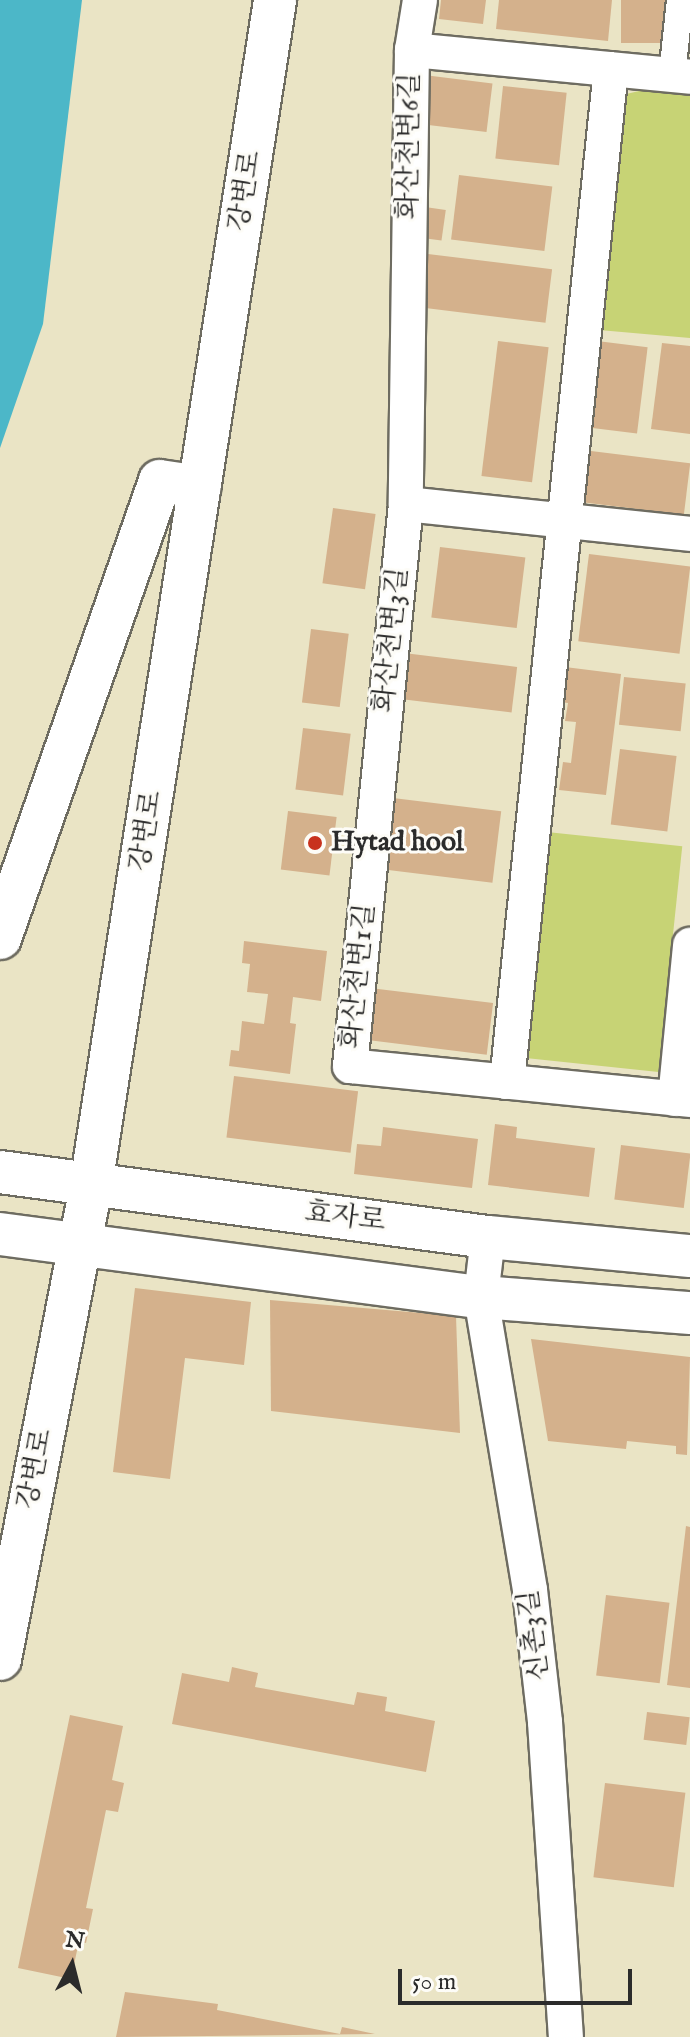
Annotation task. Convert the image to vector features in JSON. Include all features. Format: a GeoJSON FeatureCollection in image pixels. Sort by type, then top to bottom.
{"type":"FeatureCollection","features":[{"type":"Feature","properties":{"kind":"street","name":"강변로"},"geometry":{"type":"LineString","coordinates":[[0,1659],[91,1185],[275,0]]}},
{"type":"Feature","properties":{"kind":"street"},"geometry":{"type":"LineString","coordinates":[[412,50],[420,0]]}},
{"type":"Feature","properties":{"kind":"street"},"geometry":{"type":"LineString","coordinates":[[680,0],[681,76]]}},
{"type":"Feature","properties":{"kind":"street","name":"화산천변6길"},"geometry":{"type":"LineString","coordinates":[[408,299],[412,50],[681,76]]}},
{"type":"Feature","properties":{"kind":"street"},"geometry":{"type":"LineString","coordinates":[[507,1082],[611,69]]}},
{"type":"Feature","properties":{"kind":"street","name":"화산천변3길"},"geometry":{"type":"LineString","coordinates":[[379,775],[406,504],[408,299]]}},
{"type":"Feature","properties":{"kind":"street"},"geometry":{"type":"LineString","coordinates":[[0,938],[160,481],[200,487]]}},
{"type":"Feature","properties":{"kind":"street"},"geometry":{"type":"LineString","coordinates":[[406,504],[690,534]]}},
{"type":"Feature","properties":{"kind":"street","name":"화산천변1길"},"geometry":{"type":"LineString","coordinates":[[379,775],[350,1066],[683,1099],[690,945]]}},
{"type":"Feature","properties":{"kind":"street","name":"효자로"},"geometry":{"type":"LineString","coordinates":[[0,1172],[488,1237],[690,1256]]}},
{"type":"Feature","properties":{"kind":"street"},"geometry":{"type":"LineString","coordinates":[[18,1236],[481,1297],[690,1313]]}},
{"type":"Feature","properties":{"kind":"street","name":"신촌3길"},"geometry":{"type":"LineString","coordinates":[[488,1237],[481,1297],[530,1590],[545,1722],[566,2037]]}},
{"type":"Feature","properties":{"kind":"green space"},"geometry":{"type":"Polygon","coordinates":[[[652,88],[690,93],[690,338],[599,330],[622,95],[652,88]]]}},
{"type":"Feature","properties":{"kind":"green space"},"geometry":{"type":"Polygon","coordinates":[[[547,832],[682,846],[659,1072],[523,1058],[547,832]]]}},
{"type":"Feature","properties":{"kind":"water"},"geometry":{"type":"Polygon","coordinates":[[[0,0],[82,0],[43,324],[0,448],[0,0]]]}},
{"type":"Feature","properties":{"kind":"building"},"geometry":{"type":"Polygon","coordinates":[[[441,0],[486,0],[483,24],[439,19],[441,0]]]}},
{"type":"Feature","properties":{"kind":"building"},"geometry":{"type":"Polygon","coordinates":[[[499,0],[612,0],[608,41],[496,29],[499,0]]]}},
{"type":"Feature","properties":{"kind":"building"},"geometry":{"type":"Polygon","coordinates":[[[621,0],[668,0],[668,43],[621,43],[621,0]]]}},
{"type":"Feature","properties":{"kind":"building"},"geometry":{"type":"Polygon","coordinates":[[[424,75],[492,83],[487,132],[418,124],[424,75]]]}},
{"type":"Feature","properties":{"kind":"building"},"geometry":{"type":"Polygon","coordinates":[[[503,86],[567,93],[559,165],[495,159],[503,86]]]}},
{"type":"Feature","properties":{"kind":"building"},"geometry":{"type":"Polygon","coordinates":[[[459,175],[552,186],[544,251],[451,240],[459,175]]]}},
{"type":"Feature","properties":{"kind":"building"},"geometry":{"type":"Polygon","coordinates":[[[425,207],[446,210],[441,241],[421,238],[425,207]]]}},
{"type":"Feature","properties":{"kind":"building"},"geometry":{"type":"Polygon","coordinates":[[[428,254],[552,269],[545,323],[421,308],[428,254]]]}},
{"type":"Feature","properties":{"kind":"building"},"geometry":{"type":"Polygon","coordinates":[[[498,341],[549,347],[532,482],[481,476],[498,341]]]}},
{"type":"Feature","properties":{"kind":"building"},"geometry":{"type":"Polygon","coordinates":[[[597,341],[648,347],[637,434],[586,427],[597,341]]]}},
{"type":"Feature","properties":{"kind":"building"},"geometry":{"type":"Polygon","coordinates":[[[662,343],[690,346],[690,434],[651,429],[662,343]]]}},
{"type":"Feature","properties":{"kind":"building"},"geometry":{"type":"Polygon","coordinates":[[[583,450],[690,463],[684,515],[577,502],[583,450]]]}},
{"type":"Feature","properties":{"kind":"building"},"geometry":{"type":"Polygon","coordinates":[[[333,508],[376,514],[365,589],[322,583],[333,508]]]}},
{"type":"Feature","properties":{"kind":"building"},"geometry":{"type":"Polygon","coordinates":[[[440,547],[525,557],[517,628],[431,617],[440,547]]]}},
{"type":"Feature","properties":{"kind":"building"},"geometry":{"type":"Polygon","coordinates":[[[589,554],[690,566],[680,654],[578,641],[589,554]]]}},
{"type":"Feature","properties":{"kind":"building"},"geometry":{"type":"Polygon","coordinates":[[[311,629],[349,634],[340,707],[302,702],[311,629]]]}},
{"type":"Feature","properties":{"kind":"building"},"geometry":{"type":"Polygon","coordinates":[[[404,653],[517,667],[512,713],[398,699],[404,653]]]}},
{"type":"Feature","properties":{"kind":"building"},"geometry":{"type":"Polygon","coordinates":[[[565,667],[621,674],[606,795],[559,790],[563,762],[571,763],[576,722],[565,721],[568,703],[560,702],[565,667]]]}},
{"type":"Feature","properties":{"kind":"building"},"geometry":{"type":"Polygon","coordinates":[[[624,677],[686,683],[681,731],[619,725],[624,677]]]}},
{"type":"Feature","properties":{"kind":"building"},"geometry":{"type":"Polygon","coordinates":[[[303,728],[351,734],[343,795],[295,790],[303,728]]]}},
{"type":"Feature","properties":{"kind":"building"},"geometry":{"type":"Polygon","coordinates":[[[620,749],[677,756],[667,831],[611,824],[620,749]]]}},
{"type":"Feature","properties":{"kind":"building"},"geometry":{"type":"Polygon","coordinates":[[[393,798],[501,811],[492,883],[384,869],[393,798]]]}},
{"type":"Feature","properties":{"kind":"building"},"geometry":{"type":"Polygon","coordinates":[[[288,811],[337,817],[329,876],[281,870],[288,811]]]}},
{"type":"Feature","properties":{"kind":"building"},"geometry":{"type":"Polygon","coordinates":[[[244,941],[327,951],[321,1001],[293,997],[290,1023],[296,1024],[290,1074],[229,1066],[231,1050],[239,1051],[242,1021],[264,1024],[268,994],[247,992],[250,964],[242,963],[244,941]]]}},
{"type":"Feature","properties":{"kind":"building"},"geometry":{"type":"Polygon","coordinates":[[[370,988],[493,1003],[487,1055],[364,1040],[370,988]]]}},
{"type":"Feature","properties":{"kind":"building"},"geometry":{"type":"Polygon","coordinates":[[[234,1076],[358,1091],[351,1153],[226,1138],[234,1076]]]}},
{"type":"Feature","properties":{"kind":"building"},"geometry":{"type":"Polygon","coordinates":[[[495,1124],[517,1127],[516,1138],[595,1148],[589,1197],[488,1185],[495,1124]]]}},
{"type":"Feature","properties":{"kind":"building"},"geometry":{"type":"Polygon","coordinates":[[[383,1127],[478,1139],[472,1188],[354,1174],[357,1144],[381,1146],[383,1127]]]}},
{"type":"Feature","properties":{"kind":"building"},"geometry":{"type":"Polygon","coordinates":[[[621,1145],[690,1153],[684,1208],[614,1200],[621,1145]]]}},
{"type":"Feature","properties":{"kind":"building"},"geometry":{"type":"Polygon","coordinates":[[[135,1288],[251,1302],[244,1365],[185,1358],[170,1479],[113,1472],[135,1288]]]}},
{"type":"Feature","properties":{"kind":"building"},"geometry":{"type":"Polygon","coordinates":[[[270,1300],[456,1316],[460,1433],[271,1411],[270,1300]]]}},
{"type":"Feature","properties":{"kind":"building"},"geometry":{"type":"Polygon","coordinates":[[[531,1339],[690,1357],[687,1455],[676,1454],[676,1446],[627,1441],[626,1449],[548,1441],[531,1339]]]}},
{"type":"Feature","properties":{"kind":"building"},"geometry":{"type":"Polygon","coordinates":[[[686,1526],[690,1527],[690,1688],[667,1685],[686,1526]]]}},
{"type":"Feature","properties":{"kind":"building"},"geometry":{"type":"Polygon","coordinates":[[[606,1595],[670,1603],[660,1683],[596,1675],[606,1595]]]}},
{"type":"Feature","properties":{"kind":"building"},"geometry":{"type":"Polygon","coordinates":[[[232,1667],[258,1673],[255,1687],[354,1705],[357,1692],[387,1697],[385,1711],[435,1721],[426,1772],[172,1724],[182,1673],[229,1682],[232,1667]]]}},
{"type":"Feature","properties":{"kind":"building"},"geometry":{"type":"Polygon","coordinates":[[[647,1712],[690,1717],[686,1745],[644,1740],[647,1712]]]}},
{"type":"Feature","properties":{"kind":"building"},"geometry":{"type":"Polygon","coordinates":[[[70,1715],[123,1726],[112,1780],[124,1783],[118,1812],[106,1810],[86,1908],[93,1909],[86,1943],[79,1941],[71,1979],[18,1968],[70,1715]]]}},
{"type":"Feature","properties":{"kind":"building"},"geometry":{"type":"Polygon","coordinates":[[[605,1783],[685,1793],[674,1887],[593,1877],[605,1783]]]}},
{"type":"Feature","properties":{"kind":"building"},"geometry":{"type":"Polygon","coordinates":[[[125,1992],[218,2004],[217,2010],[340,2034],[342,2027],[375,2034],[116,2037],[125,1992]]]}},
{"type":"Feature","properties":{"kind":"place","name":"Hytad hool"},"geometry":{"type":"Point","coordinates":[315,843]}}]}
